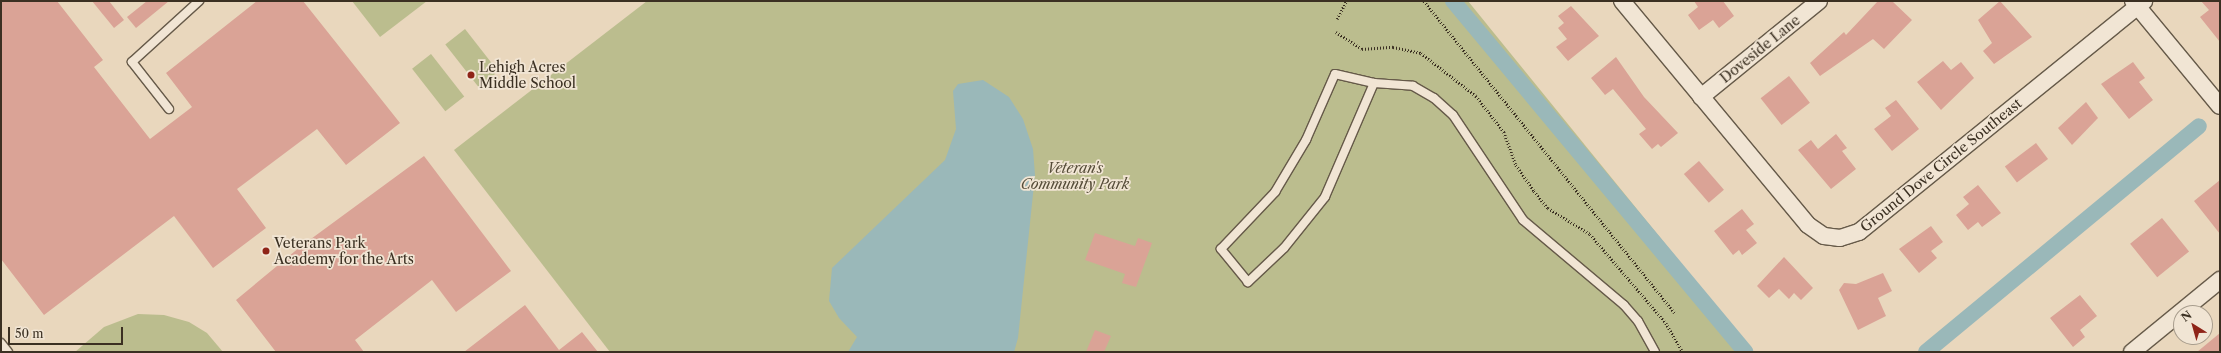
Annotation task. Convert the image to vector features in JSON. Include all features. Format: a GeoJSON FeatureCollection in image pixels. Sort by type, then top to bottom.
{"type":"FeatureCollection","features":[{"type":"Feature","properties":{"kind":"street","name":"Ground Dove Circle Southeast"},"geometry":{"type":"LineString","coordinates":[[1622,1],[1808,225],[1824,236],[1840,238],[1860,232],[2138,3]]}},
{"type":"Feature","properties":{"kind":"street","name":"Doveside Lane"},"geometry":{"type":"LineString","coordinates":[[1701,97],[1819,1]]}},
{"type":"Feature","properties":{"kind":"street"},"geometry":{"type":"LineString","coordinates":[[2138,3],[2220,106]]}},
{"type":"Feature","properties":{"kind":"street"},"geometry":{"type":"LineString","coordinates":[[2132,352],[2220,280]]}},
{"type":"Feature","properties":{"kind":"lane"},"geometry":{"type":"LineString","coordinates":[[169,109],[132,62],[199,1]]}},
{"type":"Feature","properties":{"kind":"lane"},"geometry":{"type":"LineString","coordinates":[[1374,83],[1325,197],[1284,248],[1248,282],[1221,249],[1275,192],[1306,140],[1335,74],[1374,83],[1414,86],[1445,106],[1467,132],[1509,204],[1523,220],[1624,305],[1638,320],[1655,352]]}},
{"type":"Feature","properties":{"kind":"lane"},"geometry":{"type":"LineString","coordinates":[[1,343],[8,352]]}},
{"type":"Feature","properties":{"kind":"path"},"geometry":{"type":"LineString","coordinates":[[1337,19],[1346,1]]}},
{"type":"Feature","properties":{"kind":"path"},"geometry":{"type":"LineString","coordinates":[[1424,1],[1675,313]]}},
{"type":"Feature","properties":{"kind":"path"},"geometry":{"type":"LineString","coordinates":[[1336,32],[1362,49],[1393,47],[1421,53],[1476,96],[1504,132],[1516,166],[1534,191],[1548,208],[1590,234],[1666,323],[1683,352]]}},
{"type":"Feature","properties":{"kind":"green space"},"geometry":{"type":"Polygon","coordinates":[[[352,1],[427,1],[380,37],[352,1]]]}},
{"type":"Feature","properties":{"kind":"green space","name":"Veteran's Community Park"},"geometry":{"type":"Polygon","coordinates":[[[647,1],[1468,1],[1753,352],[610,352],[454,150],[647,1]]]}},
{"type":"Feature","properties":{"kind":"green space"},"geometry":{"type":"Polygon","coordinates":[[[465,29],[498,72],[479,87],[445,44],[465,29]]]}},
{"type":"Feature","properties":{"kind":"green space"},"geometry":{"type":"Polygon","coordinates":[[[431,54],[464,97],[445,111],[412,69],[431,54]]]}},
{"type":"Feature","properties":{"kind":"green space"},"geometry":{"type":"Polygon","coordinates":[[[138,314],[164,315],[189,322],[207,333],[223,352],[75,352],[104,327],[138,314]]]}},
{"type":"Feature","properties":{"kind":"water"},"geometry":{"type":"Polygon","coordinates":[[[983,80],[1009,97],[1023,119],[1033,149],[1035,175],[1018,338],[1014,352],[848,352],[857,337],[839,318],[829,301],[832,268],[945,160],[956,129],[953,91],[958,84],[983,80]]]}},
{"type":"Feature","properties":{"kind":"building"},"geometry":{"type":"Polygon","coordinates":[[[1,1],[57,1],[103,60],[94,67],[150,139],[192,107],[166,73],[257,1],[303,1],[400,123],[346,165],[317,129],[237,189],[266,228],[213,268],[174,216],[44,315],[1,259],[1,1]]]}},
{"type":"Feature","properties":{"kind":"building"},"geometry":{"type":"Polygon","coordinates":[[[92,1],[109,1],[124,20],[114,28],[92,1]]]}},
{"type":"Feature","properties":{"kind":"building"},"geometry":{"type":"Polygon","coordinates":[[[147,1],[169,1],[136,28],[127,17],[147,1]]]}},
{"type":"Feature","properties":{"kind":"building"},"geometry":{"type":"Polygon","coordinates":[[[1694,1],[1723,1],[1734,16],[1719,28],[1713,20],[1699,30],[1688,15],[1698,7],[1694,1]]]}},
{"type":"Feature","properties":{"kind":"building"},"geometry":{"type":"Polygon","coordinates":[[[1878,1],[1892,1],[1912,20],[1884,49],[1873,39],[1820,76],[1810,63],[1844,32],[1846,35],[1878,1]]]}},
{"type":"Feature","properties":{"kind":"building"},"geometry":{"type":"Polygon","coordinates":[[[2000,1],[2032,37],[1994,64],[1983,51],[1992,43],[1978,20],[2000,1]]]}},
{"type":"Feature","properties":{"kind":"building"},"geometry":{"type":"Polygon","coordinates":[[[2201,1],[2220,1],[2220,42],[2200,17],[2209,10],[2201,1]]]}},
{"type":"Feature","properties":{"kind":"building"},"geometry":{"type":"Polygon","coordinates":[[[1571,6],[1599,36],[1568,61],[1556,47],[1567,39],[1558,28],[1564,23],[1558,16],[1571,6]]]}},
{"type":"Feature","properties":{"kind":"building"},"geometry":{"type":"Polygon","coordinates":[[[1616,57],[1644,97],[1678,133],[1661,147],[1658,144],[1652,149],[1639,134],[1646,129],[1613,89],[1605,95],[1591,78],[1616,57]]]}},
{"type":"Feature","properties":{"kind":"building"},"geometry":{"type":"Polygon","coordinates":[[[1943,61],[1951,70],[1961,62],[1974,78],[1941,110],[1917,82],[1943,61]]]}},
{"type":"Feature","properties":{"kind":"building"},"geometry":{"type":"Polygon","coordinates":[[[2133,62],[2145,78],[2139,82],[2153,100],[2129,119],[2101,84],[2133,62]]]}},
{"type":"Feature","properties":{"kind":"building"},"geometry":{"type":"Polygon","coordinates":[[[1789,76],[1810,103],[1782,125],[1761,98],[1789,76]]]}},
{"type":"Feature","properties":{"kind":"building"},"geometry":{"type":"Polygon","coordinates":[[[1896,100],[1919,129],[1892,151],[1874,129],[1891,116],[1885,108],[1896,100]]]}},
{"type":"Feature","properties":{"kind":"building"},"geometry":{"type":"Polygon","coordinates":[[[2086,102],[2098,118],[2072,145],[2058,128],[2086,102]]]}},
{"type":"Feature","properties":{"kind":"building"},"geometry":{"type":"Polygon","coordinates":[[[1836,134],[1847,148],[1842,151],[1856,169],[1831,189],[1798,150],[1811,140],[1818,149],[1836,134]]]}},
{"type":"Feature","properties":{"kind":"building"},"geometry":{"type":"Polygon","coordinates":[[[2036,143],[2048,159],[2017,182],[2005,166],[2036,143]]]}},
{"type":"Feature","properties":{"kind":"building"},"geometry":{"type":"Polygon","coordinates":[[[424,156],[511,271],[456,312],[432,280],[355,340],[364,352],[276,352],[236,300],[300,247],[424,156]]]}},
{"type":"Feature","properties":{"kind":"building"},"geometry":{"type":"Polygon","coordinates":[[[1699,161],[1724,190],[1709,203],[1684,174],[1699,161]]]}},
{"type":"Feature","properties":{"kind":"building"},"geometry":{"type":"Polygon","coordinates":[[[2220,180],[2220,234],[2194,201],[2220,180]]]}},
{"type":"Feature","properties":{"kind":"building"},"geometry":{"type":"Polygon","coordinates":[[[1978,185],[2001,213],[1982,227],[1978,222],[1968,230],[1956,215],[1969,204],[1963,197],[1978,185]]]}},
{"type":"Feature","properties":{"kind":"building"},"geometry":{"type":"Polygon","coordinates":[[[1742,209],[1754,224],[1746,230],[1757,243],[1742,255],[1739,250],[1733,255],[1714,231],[1742,209]]]}},
{"type":"Feature","properties":{"kind":"building"},"geometry":{"type":"Polygon","coordinates":[[[2162,218],[2189,251],[2157,277],[2130,244],[2162,218]]]}},
{"type":"Feature","properties":{"kind":"building"},"geometry":{"type":"Polygon","coordinates":[[[1931,226],[1943,242],[1931,251],[1937,258],[1919,273],[1899,249],[1931,226]]]}},
{"type":"Feature","properties":{"kind":"building"},"geometry":{"type":"Polygon","coordinates":[[[1095,233],[1135,246],[1138,238],[1152,243],[1136,287],[1122,283],[1125,274],[1085,260],[1095,233]]]}},
{"type":"Feature","properties":{"kind":"building"},"geometry":{"type":"Polygon","coordinates":[[[1784,257],[1813,288],[1801,300],[1794,293],[1789,299],[1779,289],[1769,298],[1757,286],[1784,257]]]}},
{"type":"Feature","properties":{"kind":"building"},"geometry":{"type":"Polygon","coordinates":[[[1883,273],[1892,291],[1878,298],[1886,316],[1858,330],[1839,290],[1844,283],[1856,284],[1883,273]]]}},
{"type":"Feature","properties":{"kind":"building"},"geometry":{"type":"Polygon","coordinates":[[[2080,295],[2097,316],[2080,330],[2085,337],[2073,347],[2050,318],[2080,295]]]}},
{"type":"Feature","properties":{"kind":"building"},"geometry":{"type":"Polygon","coordinates":[[[525,305],[559,350],[582,332],[598,352],[464,352],[525,305]]]}},
{"type":"Feature","properties":{"kind":"building"},"geometry":{"type":"Polygon","coordinates":[[[1095,330],[1111,336],[1104,352],[1086,352],[1095,330]]]}},
{"type":"Feature","properties":{"kind":"building"},"geometry":{"type":"Polygon","coordinates":[[[2220,333],[2220,352],[2197,352],[2205,345],[2213,345],[2213,339],[2220,333]]]}},
{"type":"Feature","properties":{"kind":"waterway"},"geometry":{"type":"LineString","coordinates":[[1453,1],[1745,352]]}},
{"type":"Feature","properties":{"kind":"waterway"},"geometry":{"type":"LineString","coordinates":[[1926,352],[2199,126]]}},
{"type":"Feature","properties":{"kind":"place","name":"Lehigh Acres Middle School"},"geometry":{"type":"Point","coordinates":[471,75]}},
{"type":"Feature","properties":{"kind":"place","name":"Veterans Park Academy for the Arts"},"geometry":{"type":"Point","coordinates":[266,251]}}]}
